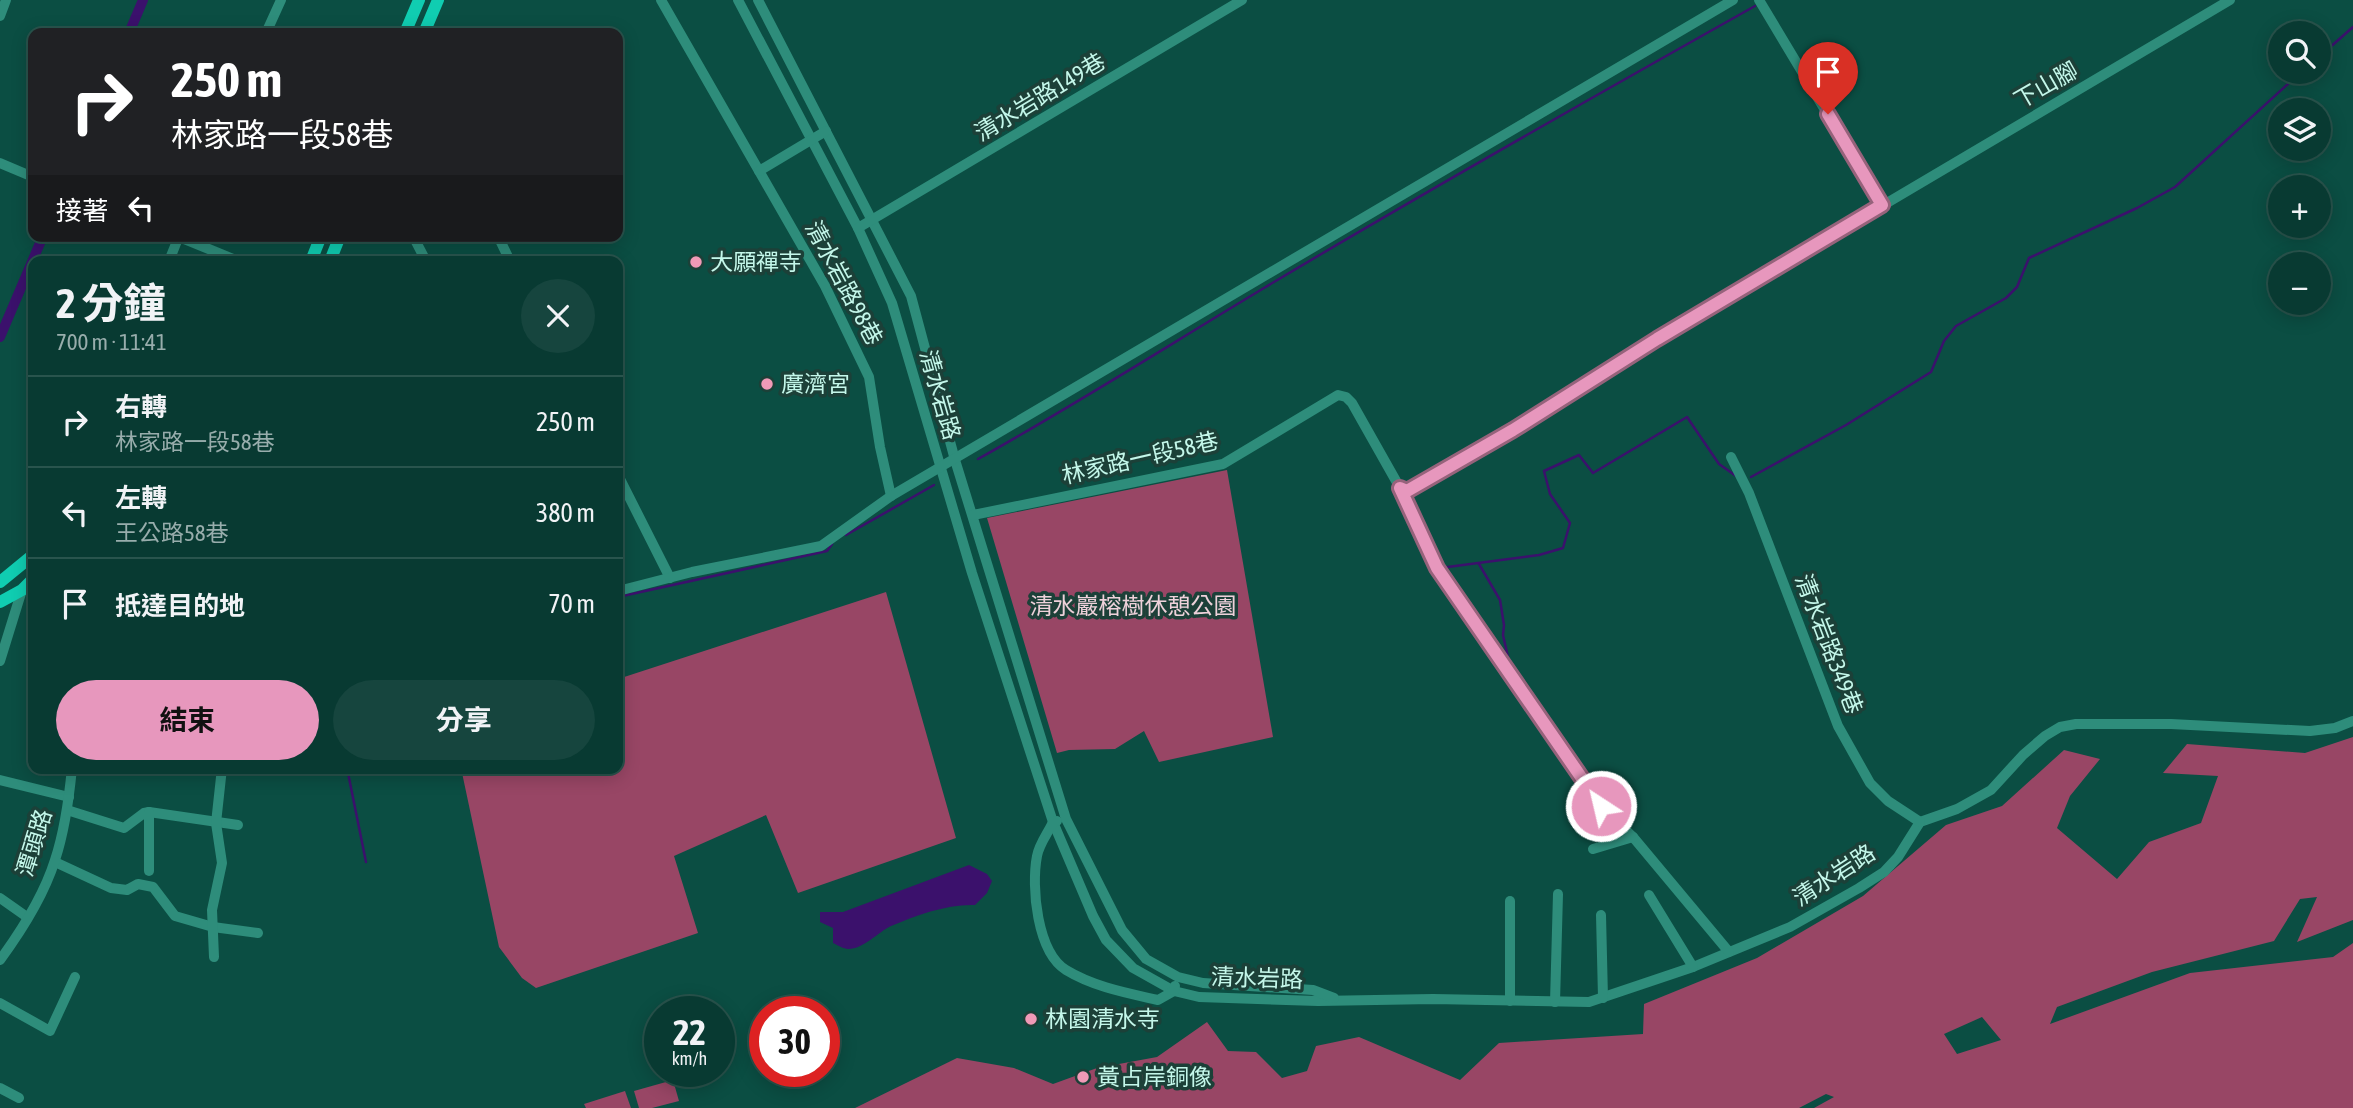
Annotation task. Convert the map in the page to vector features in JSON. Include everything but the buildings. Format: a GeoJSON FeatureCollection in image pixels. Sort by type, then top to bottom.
{"type":"FeatureCollection","features":[{"type":"Feature","properties":{"kind":"main road"},"geometry":{"type":"LineString","coordinates":[[407,28],[419,0]]}},
{"type":"Feature","properties":{"kind":"main road"},"geometry":{"type":"LineString","coordinates":[[426,28],[438,0]]}},
{"type":"Feature","properties":{"kind":"main road"},"geometry":{"type":"LineString","coordinates":[[0,582],[28,559]]}},
{"type":"Feature","properties":{"kind":"main road"},"geometry":{"type":"LineString","coordinates":[[0,602],[28,584]]}},
{"type":"Feature","properties":{"kind":"street"},"geometry":{"type":"LineString","coordinates":[[0,16],[6,0]]}},
{"type":"Feature","properties":{"kind":"street"},"geometry":{"type":"LineString","coordinates":[[268,28],[281,0]]}},
{"type":"Feature","properties":{"kind":"street","name":"清水岩路98巷"},"geometry":{"type":"LineString","coordinates":[[661,0],[825,286],[869,377],[891,496]]}},
{"type":"Feature","properties":{"kind":"street","name":"清水岩路"},"geometry":{"type":"LineString","coordinates":[[758,0],[911,296],[955,460],[1066,818],[1122,930],[1146,958],[1178,977],[1203,983],[1313,990],[1340,999]]}},
{"type":"Feature","properties":{"kind":"street","name":"清水岩路149巷"},"geometry":{"type":"LineString","coordinates":[[858,228],[1242,0]]}},
{"type":"Feature","properties":{"kind":"street"},"geometry":{"type":"LineString","coordinates":[[623,590],[821,546],[891,496],[1733,0]]}},
{"type":"Feature","properties":{"kind":"street"},"geometry":{"type":"LineString","coordinates":[[1400,488],[1407,491],[1513,430],[1657,339],[1882,205],[1759,0]]}},
{"type":"Feature","properties":{"kind":"street","name":"下山腳"},"geometry":{"type":"LineString","coordinates":[[1882,205],[2230,0]]}},
{"type":"Feature","properties":{"kind":"street","name":"清水岩路"},"geometry":{"type":"LineString","coordinates":[[742,1],[858,228],[892,303],[940,468],[1053,822],[1106,940],[1133,968],[1174,990],[1199,997],[1318,1001],[1589,1002],[1693,967],[1790,927],[1884,872],[1898,857],[1920,822]]}},
{"type":"Feature","properties":{"kind":"street"},"geometry":{"type":"LineString","coordinates":[[759,171],[826,131]]}},
{"type":"Feature","properties":{"kind":"street"},"geometry":{"type":"LineString","coordinates":[[0,163],[28,175]]}},
{"type":"Feature","properties":{"kind":"street"},"geometry":{"type":"LineString","coordinates":[[192,242],[226,256]]}},
{"type":"Feature","properties":{"kind":"street","name":"林家路一段58巷"},"geometry":{"type":"LineString","coordinates":[[973,515],[1223,464],[1338,395],[1346,397],[1352,403],[1400,488]]}},
{"type":"Feature","properties":{"kind":"street","name":"清水岩路349巷"},"geometry":{"type":"LineString","coordinates":[[1731,457],[1749,493],[1838,726],[1870,783],[1888,802],[1920,822]]}},
{"type":"Feature","properties":{"kind":"street"},"geometry":{"type":"LineString","coordinates":[[623,485],[670,578]]}},
{"type":"Feature","properties":{"kind":"street"},"geometry":{"type":"LineString","coordinates":[[1400,488],[1437,568],[1601,806],[1633,837],[1729,952]]}},
{"type":"Feature","properties":{"kind":"street"},"geometry":{"type":"LineString","coordinates":[[0,661],[22,590]]}},
{"type":"Feature","properties":{"kind":"street"},"geometry":{"type":"LineString","coordinates":[[1920,822],[1957,809],[1991,790],[2023,755],[2060,727],[2076,724],[2171,724],[2310,731],[2336,729],[2353,721]]}},
{"type":"Feature","properties":{"kind":"street","name":"潭頭路"},"geometry":{"type":"LineString","coordinates":[[0,960],[27,917],[55,862],[67,810],[71,774]]}},
{"type":"Feature","properties":{"kind":"street"},"geometry":{"type":"LineString","coordinates":[[214,957],[212,909],[222,863],[215,823],[221,774]]}},
{"type":"Feature","properties":{"kind":"street"},"geometry":{"type":"LineString","coordinates":[[0,780],[69,797]]}},
{"type":"Feature","properties":{"kind":"street"},"geometry":{"type":"LineString","coordinates":[[67,810],[124,828],[149,812],[238,825]]}},
{"type":"Feature","properties":{"kind":"street"},"geometry":{"type":"LineString","coordinates":[[149,812],[149,871]]}},
{"type":"Feature","properties":{"kind":"street"},"geometry":{"type":"LineString","coordinates":[[1053,822],[1066,818]]}},
{"type":"Feature","properties":{"kind":"street","name":"清水岩路"},"geometry":{"type":"LineString","coordinates":[[1053,822],[1037,852],[1034,876],[1036,906],[1052,957],[1065,970],[1111,989],[1158,1000],[1174,990],[1178,977]]}},
{"type":"Feature","properties":{"kind":"street"},"geometry":{"type":"LineString","coordinates":[[1593,849],[1633,837]]}},
{"type":"Feature","properties":{"kind":"street"},"geometry":{"type":"LineString","coordinates":[[55,862],[111,888],[127,890],[138,884],[153,887],[175,916],[213,927],[258,933]]}},
{"type":"Feature","properties":{"kind":"street"},"geometry":{"type":"LineString","coordinates":[[1555,1002],[1558,894]]}},
{"type":"Feature","properties":{"kind":"street"},"geometry":{"type":"LineString","coordinates":[[1648,895],[1693,967]]}},
{"type":"Feature","properties":{"kind":"street"},"geometry":{"type":"LineString","coordinates":[[0,898],[27,917]]}},
{"type":"Feature","properties":{"kind":"street"},"geometry":{"type":"LineString","coordinates":[[1510,901],[1510,1001]]}},
{"type":"Feature","properties":{"kind":"street"},"geometry":{"type":"LineString","coordinates":[[1601,915],[1603,998]]}},
{"type":"Feature","properties":{"kind":"street"},"geometry":{"type":"LineString","coordinates":[[0,1003],[50,1031],[75,977]]}},
{"type":"Feature","properties":{"kind":"street"},"geometry":{"type":"LineString","coordinates":[[0,1088],[19,1098]]}},
{"type":"Feature","properties":{"kind":"green space","name":"清水巖榕樹休憩公園"},"geometry":{"type":"Polygon","coordinates":[[[1227,470],[1273,737],[1159,762],[1144,731],[1115,749],[1069,750],[1057,753],[987,518],[1227,470]]]}},
{"type":"Feature","properties":{"kind":"green space"},"geometry":{"type":"Polygon","coordinates":[[[886,592],[956,838],[798,893],[766,815],[674,856],[698,933],[536,988],[522,978],[499,947],[462,774],[623,774],[623,677],[886,592]]]}},
{"type":"Feature","properties":{"kind":"green space"},"geometry":{"type":"Polygon","coordinates":[[[2353,737],[2353,920],[2297,942],[2317,897],[2300,899],[2274,941],[2152,972],[2057,1007],[2050,1024],[2190,973],[2333,957],[2353,943],[2353,1108],[1814,1108],[1834,1097],[1826,1094],[1799,1108],[855,1108],[957,1058],[1014,1068],[1053,1084],[1097,1068],[1157,1057],[1207,1022],[1228,1051],[1256,1052],[1282,1078],[1307,1071],[1316,1046],[1359,1037],[1460,1080],[1499,1043],[1643,1034],[1644,1004],[1757,958],[1863,896],[1946,825],[2002,806],[2064,750],[2100,759],[2070,796],[2057,828],[2117,879],[2149,842],[2201,823],[2218,776],[2163,773],[2187,744],[2305,753],[2353,737]],[[1982,1017],[1944,1034],[1957,1054],[2001,1040],[1982,1017]]]}},
{"type":"Feature","properties":{"kind":"green space"},"geometry":{"type":"Polygon","coordinates":[[[648,1087],[675,1087],[679,1101],[652,1108],[639,1108],[634,1091],[648,1087]]]}},
{"type":"Feature","properties":{"kind":"green space"},"geometry":{"type":"Polygon","coordinates":[[[625,1091],[631,1108],[586,1108],[584,1104],[625,1091]]]}},
{"type":"Feature","properties":{"kind":"shaded area"},"geometry":{"type":"Polygon","coordinates":[[[969,865],[987,874],[992,881],[987,893],[975,905],[954,906],[922,914],[891,926],[860,946],[848,949],[833,943],[833,928],[820,922],[820,912],[843,912],[969,865]]]}},
{"type":"Feature","properties":{"kind":"waterway"},"geometry":{"type":"LineString","coordinates":[[131,28],[143,0]]}},
{"type":"Feature","properties":{"kind":"waterway"},"geometry":{"type":"LineString","coordinates":[[978,459],[1386,216],[1755,6]]}},
{"type":"Feature","properties":{"kind":"waterway"},"geometry":{"type":"LineString","coordinates":[[2331,46],[2353,27]]}},
{"type":"Feature","properties":{"kind":"waterway"},"geometry":{"type":"LineString","coordinates":[[1751,477],[1846,425],[1931,372],[1944,341],[1956,326],[2006,298],[2017,287],[2029,258],[2137,208],[2175,187],[2288,84]]}},
{"type":"Feature","properties":{"kind":"waterway"},"geometry":{"type":"LineString","coordinates":[[34,256],[40,242]]}},
{"type":"Feature","properties":{"kind":"waterway"},"geometry":{"type":"LineString","coordinates":[[0,337],[28,271]]}},
{"type":"Feature","properties":{"kind":"waterway"},"geometry":{"type":"LineString","coordinates":[[1440,568],[1539,555],[1563,548],[1570,523],[1550,494],[1544,471],[1579,455],[1593,473],[1687,417],[1719,464],[1736,476]]}},
{"type":"Feature","properties":{"kind":"waterway"},"geometry":{"type":"LineString","coordinates":[[846,535],[934,485]]}},
{"type":"Feature","properties":{"kind":"waterway"},"geometry":{"type":"LineString","coordinates":[[623,596],[827,551],[832,544]]}},
{"type":"Feature","properties":{"kind":"waterway"},"geometry":{"type":"LineString","coordinates":[[1479,564],[1500,600],[1503,635],[1510,666]]}},
{"type":"Feature","properties":{"kind":"waterway"},"geometry":{"type":"LineString","coordinates":[[348,774],[366,862]]}},
{"type":"Feature","properties":{"kind":"waterway"},"geometry":{"type":"LineString","coordinates":[[1591,783],[1604,794]]}},
{"type":"Feature","properties":{"kind":"place","name":"大願禪寺"},"geometry":{"type":"Point","coordinates":[696,262]}},
{"type":"Feature","properties":{"kind":"place","name":"廣濟宮"},"geometry":{"type":"Point","coordinates":[767,384]}},
{"type":"Feature","properties":{"kind":"place","name":"林園清水寺"},"geometry":{"type":"Point","coordinates":[1031,1019]}},
{"type":"Feature","properties":{"kind":"place","name":"黃占岸銅像"},"geometry":{"type":"Point","coordinates":[1083,1077]}},
{"type":"Feature","properties":{"kind":"route"},"geometry":{"type":"LineString","coordinates":[[1601,806],[1437,568],[1400,488],[1407,491],[1513,430],[1657,339],[1882,205],[1828,114]]}}]}
